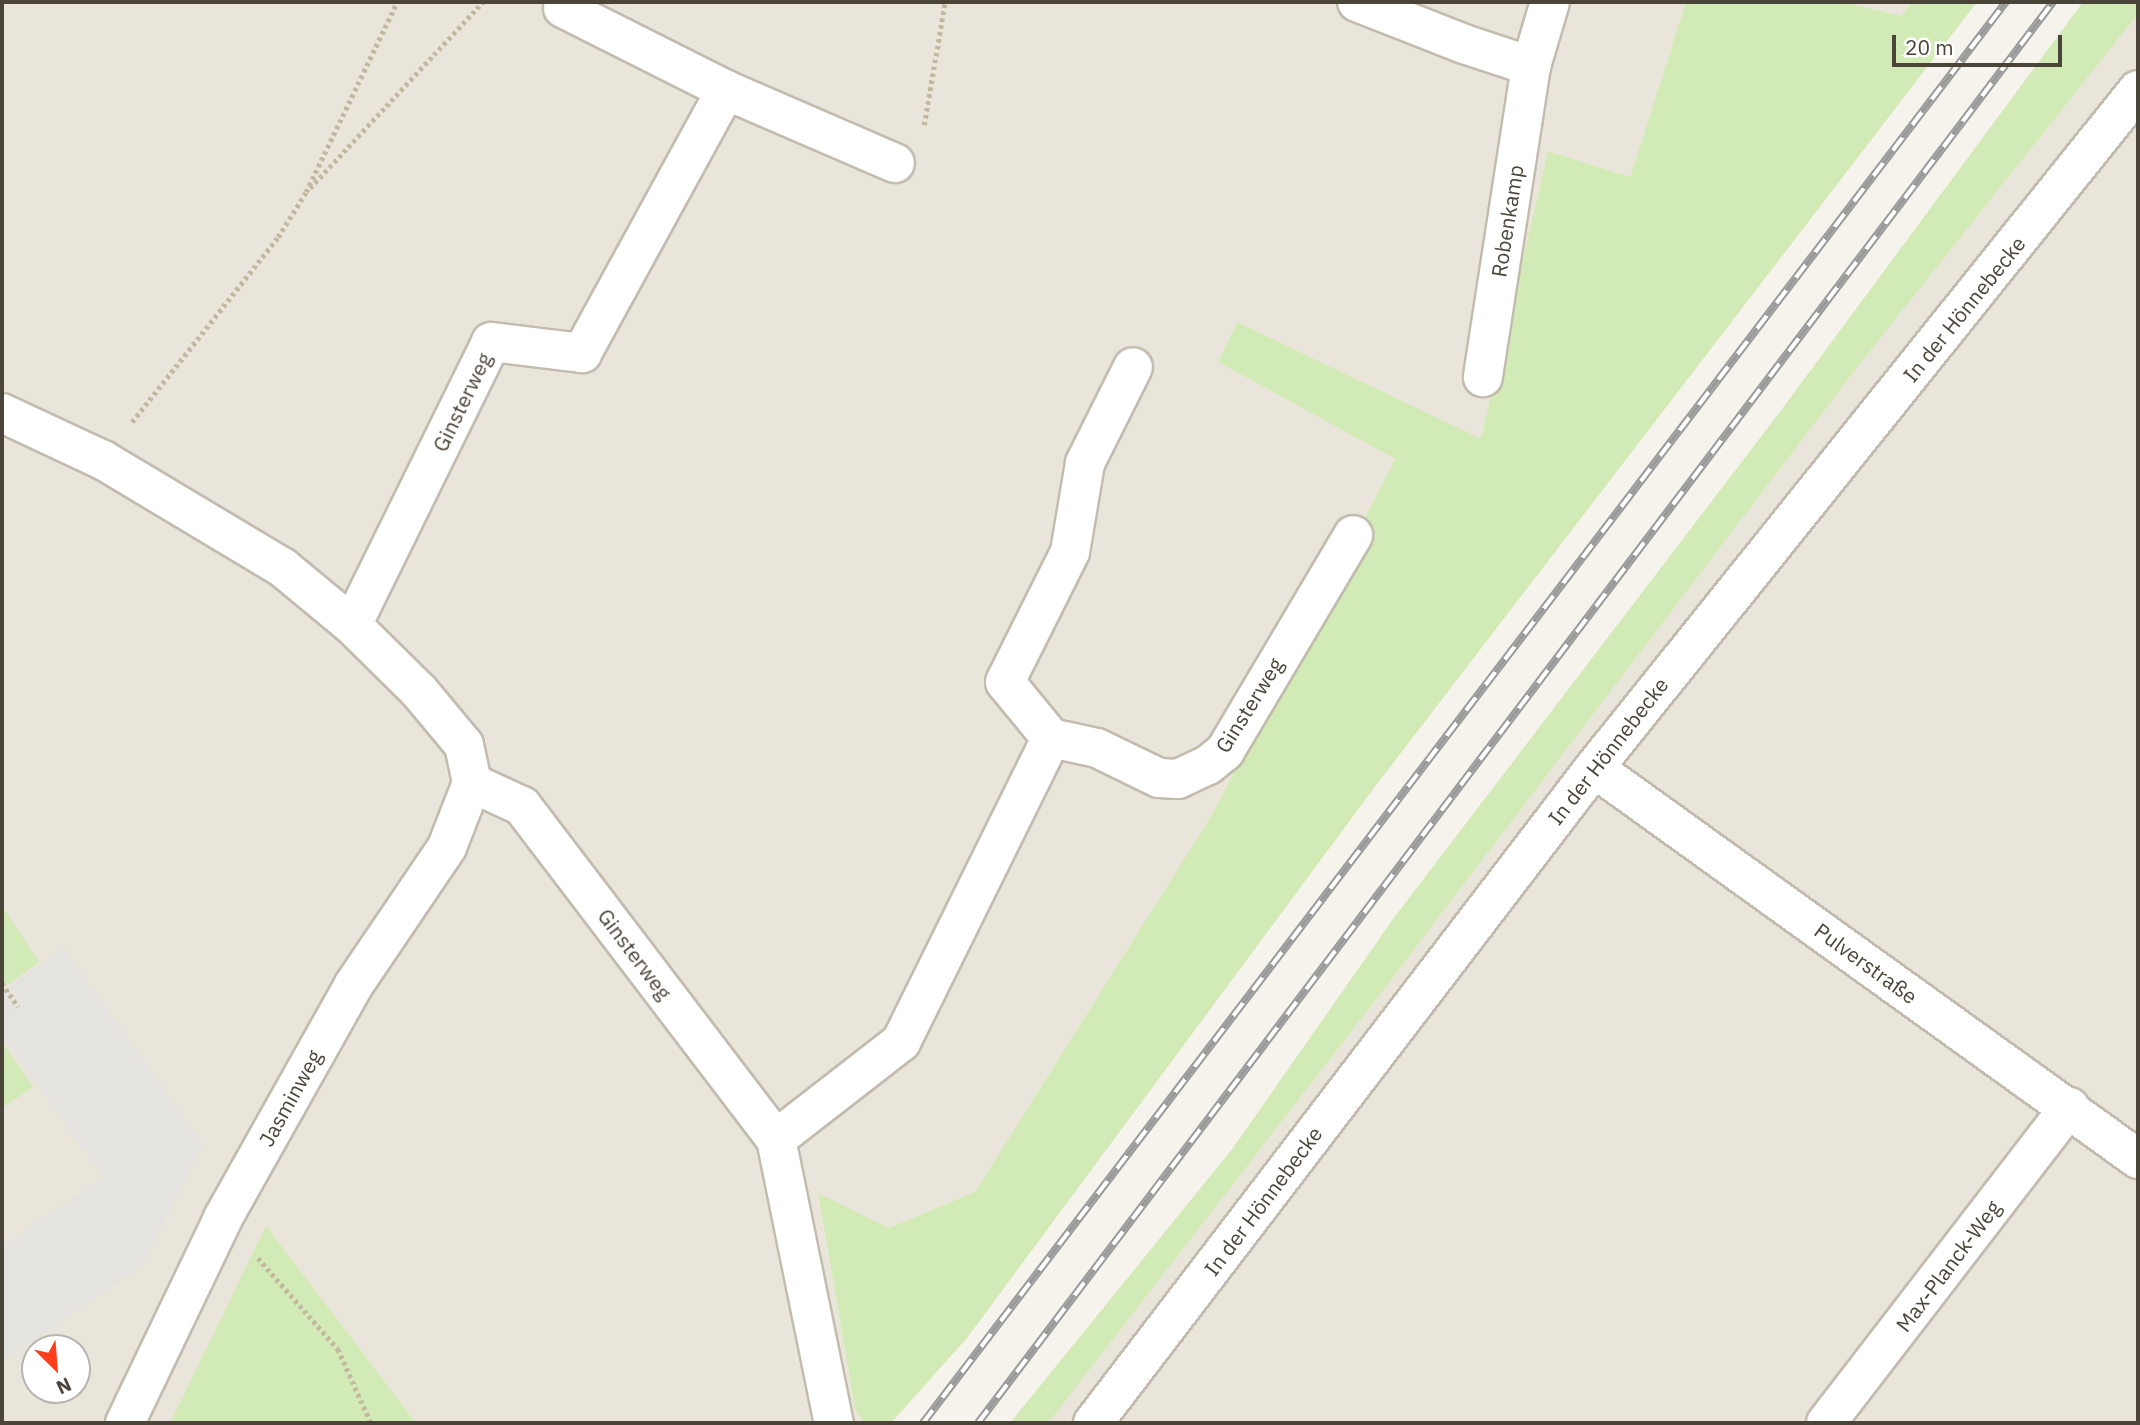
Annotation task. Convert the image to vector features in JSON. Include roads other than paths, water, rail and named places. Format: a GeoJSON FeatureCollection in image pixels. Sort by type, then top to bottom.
{"type":"FeatureCollection","features":[{"type":"Feature","properties":{"kind":"street"},"geometry":{"type":"LineString","coordinates":[[1357,2],[1531,66]]}},
{"type":"Feature","properties":{"kind":"street","name":"Robenkamp"},"geometry":{"type":"LineString","coordinates":[[1483,377],[1531,66],[1550,2]]}},
{"type":"Feature","properties":{"kind":"street"},"geometry":{"type":"LineString","coordinates":[[563,8],[726,90],[895,163]]}},
{"type":"Feature","properties":{"kind":"street","name":"Ginsterweg"},"geometry":{"type":"LineString","coordinates":[[352,625],[491,342],[582,353],[726,90]]}},
{"type":"Feature","properties":{"kind":"street","name":"In der Hönnebecke"},"geometry":{"type":"LineString","coordinates":[[1093,1423],[1594,768],[2138,90]]}},
{"type":"Feature","properties":{"kind":"street"},"geometry":{"type":"LineString","coordinates":[[776,1139],[901,1042],[1051,738],[1005,682],[1070,552],[1084,463],[1133,367]]}},
{"type":"Feature","properties":{"kind":"street"},"geometry":{"type":"LineString","coordinates":[[2,413],[103,460],[282,567],[352,625],[419,691],[464,745],[472,783]]}},
{"type":"Feature","properties":{"kind":"street","name":"Ginsterweg"},"geometry":{"type":"LineString","coordinates":[[1051,738],[1097,748],[1159,778],[1178,779],[1208,765],[1225,751],[1353,535]]}},
{"type":"Feature","properties":{"kind":"street","name":"Pulverstraße"},"geometry":{"type":"LineString","coordinates":[[1594,768],[2138,1159]]}},
{"type":"Feature","properties":{"kind":"street","name":"Ginsterweg"},"geometry":{"type":"LineString","coordinates":[[472,783],[522,806],[776,1139],[835,1423]]}},
{"type":"Feature","properties":{"kind":"street","name":"Jasminweg"},"geometry":{"type":"LineString","coordinates":[[125,1423],[223,1218],[353,986],[447,847],[472,783]]}},
{"type":"Feature","properties":{"kind":"street","name":"Max-Planck-Weg"},"geometry":{"type":"LineString","coordinates":[[1826,1423],[2068,1107]]}},
{"type":"Feature","properties":{"kind":"railway"},"geometry":{"type":"LineString","coordinates":[[923,1423],[2006,2]]}},
{"type":"Feature","properties":{"kind":"railway"},"geometry":{"type":"LineString","coordinates":[[978,1423],[2053,2]]}}]}
